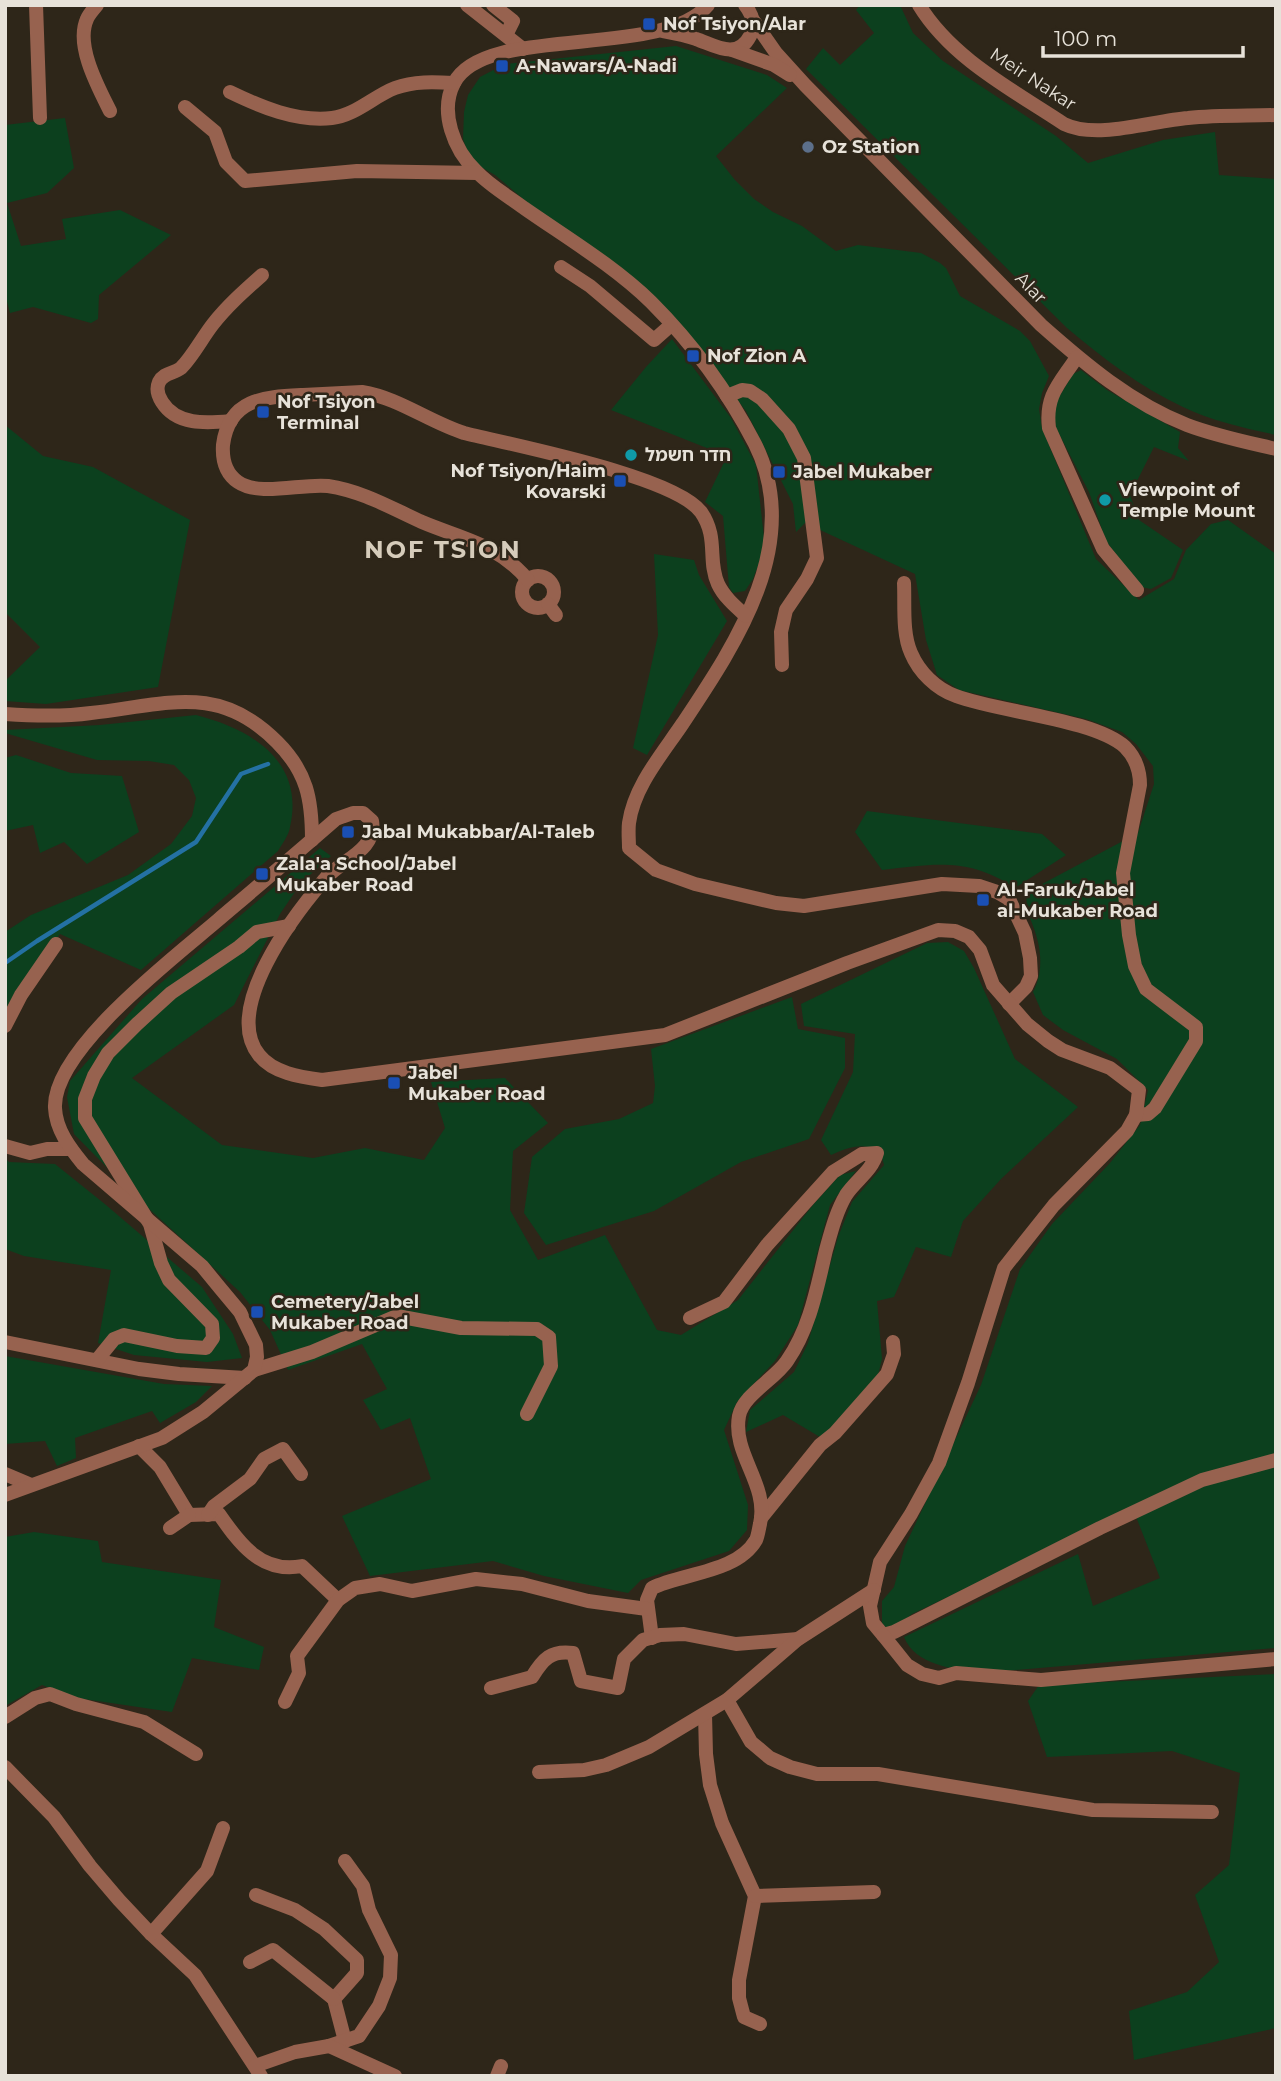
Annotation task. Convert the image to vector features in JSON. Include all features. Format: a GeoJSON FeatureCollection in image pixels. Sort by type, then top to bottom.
{"type":"FeatureCollection","features":[{"type":"Feature","properties":{"kind":"street"},"geometry":{"type":"LineString","coordinates":[[36,5],[40,118]]}},
{"type":"Feature","properties":{"kind":"street"},"geometry":{"type":"LineString","coordinates":[[97,5],[86,20],[83,43],[95,82],[110,111]]}},
{"type":"Feature","properties":{"kind":"street"},"geometry":{"type":"LineString","coordinates":[[467,5],[523,49]]}},
{"type":"Feature","properties":{"kind":"street"},"geometry":{"type":"LineString","coordinates":[[493,5],[513,21],[506,35]]}},
{"type":"Feature","properties":{"kind":"street","name":"Alar"},"geometry":{"type":"LineString","coordinates":[[745,5],[776,53],[806,85],[1041,325],[1077,357],[1115,385],[1168,416],[1216,434],[1276,449]]}},
{"type":"Feature","properties":{"kind":"street","name":"Meir Nakar"},"geometry":{"type":"LineString","coordinates":[[919,5],[928,20],[974,63],[1077,130],[1110,130],[1191,118],[1276,115]]}},
{"type":"Feature","properties":{"kind":"street"},"geometry":{"type":"LineString","coordinates":[[706,8],[681,24],[658,31],[523,49],[484,58],[466,68],[454,83],[447,110],[456,142],[477,173],[626,280],[695,352],[727,396],[756,447],[768,478],[773,510],[770,554],[760,586],[695,705],[641,786],[629,823],[629,848],[656,870],[695,884],[776,903],[804,906],[942,884],[978,886],[997,892],[1009,899],[1025,933],[1030,958],[1031,976],[1026,988],[1009,1004]]}},
{"type":"Feature","properties":{"kind":"street"},"geometry":{"type":"LineString","coordinates":[[706,8],[700,24],[703,38],[708,43]]}},
{"type":"Feature","properties":{"kind":"street"},"geometry":{"type":"LineString","coordinates":[[732,50],[740,48],[750,36],[753,20]]}},
{"type":"Feature","properties":{"kind":"street","name":"Alar"},"geometry":{"type":"LineString","coordinates":[[658,31],[676,33],[708,43],[715,48],[732,50],[774,65],[806,85]]}},
{"type":"Feature","properties":{"kind":"street"},"geometry":{"type":"LineString","coordinates":[[230,92],[265,108],[299,116],[334,118],[368,105],[394,89],[427,81],[454,83]]}},
{"type":"Feature","properties":{"kind":"street"},"geometry":{"type":"LineString","coordinates":[[185,107],[215,132],[226,162],[245,181],[357,171],[477,173]]}},
{"type":"Feature","properties":{"kind":"street"},"geometry":{"type":"LineString","coordinates":[[561,267],[590,286],[654,340],[671,325]]}},
{"type":"Feature","properties":{"kind":"street"},"geometry":{"type":"LineString","coordinates":[[231,421],[192,421],[177,417],[167,409],[157,391],[165,375],[180,369],[231,302],[262,275]]}},
{"type":"Feature","properties":{"kind":"street"},"geometry":{"type":"LineString","coordinates":[[1077,357],[1052,394],[1047,413],[1049,428],[1103,549],[1137,590]]}},
{"type":"Feature","properties":{"kind":"street"},"geometry":{"type":"LineString","coordinates":[[727,396],[742,390],[750,391],[762,399],[789,429],[804,458],[817,558],[807,579],[786,610],[781,632],[782,666]]}},
{"type":"Feature","properties":{"kind":"street"},"geometry":{"type":"LineString","coordinates":[[528,580],[503,555],[471,539],[423,522],[363,495],[329,486],[259,488],[240,483],[229,474],[224,464],[223,449],[231,421],[247,405],[263,398],[362,392],[388,398],[464,433],[603,467],[645,482],[680,496],[698,509],[707,523],[713,541],[717,582],[727,598],[746,616]]}},
{"type":"Feature","properties":{"kind":"street"},"geometry":{"type":"LineString","coordinates":[[534,576],[548,580],[553,593],[552,609],[533,607],[524,599],[522,588],[528,580],[534,576]]}},
{"type":"Feature","properties":{"kind":"street"},"geometry":{"type":"LineString","coordinates":[[904,583],[910,652],[927,678],[955,696],[1098,733],[1123,745],[1135,758],[1140,773],[1140,785],[1123,873],[1135,966],[1146,989],[1196,1027],[1196,1041],[1155,1108],[1148,1114],[1136,1115]]}},
{"type":"Feature","properties":{"kind":"street"},"geometry":{"type":"LineString","coordinates":[[5,713],[62,716],[171,702],[219,704],[243,714],[265,730],[298,767],[307,786],[312,810],[312,840]]}},
{"type":"Feature","properties":{"kind":"street"},"geometry":{"type":"LineString","coordinates":[[250,1374],[257,1357],[256,1345],[240,1312],[202,1266],[83,1164],[58,1125],[56,1098],[69,1066],[121,1003],[336,819],[353,813],[363,813],[372,821],[372,837],[365,847],[327,876],[289,926],[256,984],[248,1017],[250,1034],[258,1054],[271,1065],[295,1076],[322,1080],[665,1035],[938,930],[956,931],[970,937],[980,950],[993,985],[1027,1024],[1062,1050],[1110,1068],[1139,1090],[1136,1115],[1127,1131],[1054,1205],[1004,1268],[954,1426],[939,1463],[880,1562],[870,1606],[873,1623],[907,1665],[922,1674],[939,1678],[956,1673],[1041,1680],[1276,1659]]}},
{"type":"Feature","properties":{"kind":"street"},"geometry":{"type":"LineString","coordinates":[[97,1360],[114,1339],[124,1335],[177,1346],[206,1348],[213,1338],[212,1324],[169,1279],[150,1224],[85,1118],[85,1099],[94,1076],[108,1053],[171,993],[257,932],[289,926]]}},
{"type":"Feature","properties":{"kind":"street"},"geometry":{"type":"LineString","coordinates":[[5,1026],[21,995],[56,944]]}},
{"type":"Feature","properties":{"kind":"street"},"geometry":{"type":"LineString","coordinates":[[5,1146],[30,1153],[47,1149],[71,1149]]}},
{"type":"Feature","properties":{"kind":"street"},"geometry":{"type":"LineString","coordinates":[[652,1637],[647,1600],[652,1588],[665,1581],[705,1573],[738,1557],[756,1540],[763,1511],[759,1488],[739,1434],[739,1415],[746,1402],[787,1362],[803,1334],[833,1224],[846,1195],[874,1163],[877,1153],[862,1154],[833,1172],[767,1245],[724,1302],[690,1318]]}},
{"type":"Feature","properties":{"kind":"street"},"geometry":{"type":"LineString","coordinates":[[5,1495],[162,1438],[193,1419],[250,1374],[312,1352],[397,1316],[461,1328],[537,1329],[549,1337],[551,1366],[527,1414]]}},
{"type":"Feature","properties":{"kind":"street"},"geometry":{"type":"LineString","coordinates":[[5,1342],[179,1374],[250,1374]]}},
{"type":"Feature","properties":{"kind":"street"},"geometry":{"type":"LineString","coordinates":[[761,1518],[820,1444],[835,1433],[887,1374],[894,1354],[893,1342]]}},
{"type":"Feature","properties":{"kind":"street"},"geometry":{"type":"LineString","coordinates":[[139,1446],[160,1467],[189,1515]]}},
{"type":"Feature","properties":{"kind":"street"},"geometry":{"type":"LineString","coordinates":[[208,1515],[214,1506],[250,1479],[264,1459],[283,1449],[302,1474]]}},
{"type":"Feature","properties":{"kind":"street"},"geometry":{"type":"LineString","coordinates":[[883,1635],[894,1632],[1202,1479],[1276,1460]]}},
{"type":"Feature","properties":{"kind":"street"},"geometry":{"type":"LineString","coordinates":[[5,1474],[32,1485]]}},
{"type":"Feature","properties":{"kind":"street"},"geometry":{"type":"LineString","coordinates":[[170,1528],[189,1515],[219,1514],[242,1547],[268,1563],[289,1568],[302,1566],[338,1600]]}},
{"type":"Feature","properties":{"kind":"street"},"geometry":{"type":"LineString","coordinates":[[285,1702],[299,1673],[297,1656],[338,1600],[355,1588],[380,1584],[412,1591],[476,1579],[522,1584],[588,1601],[647,1609]]}},
{"type":"Feature","properties":{"kind":"street"},"geometry":{"type":"LineString","coordinates":[[539,1772],[584,1770],[606,1765],[649,1747],[727,1700],[798,1639],[874,1590]]}},
{"type":"Feature","properties":{"kind":"street"},"geometry":{"type":"LineString","coordinates":[[491,1688],[532,1677],[541,1662],[559,1651],[573,1653],[581,1681],[618,1688],[624,1659],[643,1640],[652,1637],[684,1634],[736,1644],[798,1639]]}},
{"type":"Feature","properties":{"kind":"street"},"geometry":{"type":"LineString","coordinates":[[5,1717],[35,1698],[50,1694],[76,1704],[144,1722],[195,1754]]}},
{"type":"Feature","properties":{"kind":"street"},"geometry":{"type":"LineString","coordinates":[[727,1700],[751,1742],[761,1751],[790,1767],[817,1774],[878,1774],[1093,1810],[1212,1812]]}},
{"type":"Feature","properties":{"kind":"street"},"geometry":{"type":"LineString","coordinates":[[705,1714],[710,1785],[722,1823],[755,1896],[739,1980],[739,1998],[744,2018],[760,2024]]}},
{"type":"Feature","properties":{"kind":"street"},"geometry":{"type":"LineString","coordinates":[[5,1767],[54,1817],[90,1866],[151,1934],[195,1975],[258,2071],[295,2052],[329,2046],[359,2036],[379,2006],[390,1978],[391,1955],[369,1910],[363,1886],[345,1861]]}},
{"type":"Feature","properties":{"kind":"street"},"geometry":{"type":"LineString","coordinates":[[151,1934],[207,1871],[223,1828]]}},
{"type":"Feature","properties":{"kind":"street"},"geometry":{"type":"LineString","coordinates":[[755,1896],[874,1892]]}},
{"type":"Feature","properties":{"kind":"street"},"geometry":{"type":"LineString","coordinates":[[256,1895],[295,1910],[324,1929],[357,1960],[357,1973],[334,1999]]}},
{"type":"Feature","properties":{"kind":"street"},"geometry":{"type":"LineString","coordinates":[[250,1962],[273,1950],[334,1999],[345,2041]]}},
{"type":"Feature","properties":{"kind":"street"},"geometry":{"type":"LineString","coordinates":[[329,2046],[395,2076]]}},
{"type":"Feature","properties":{"kind":"green space"},"geometry":{"type":"Polygon","coordinates":[[[860,5],[900,5],[913,33],[943,61],[1056,136],[1088,163],[1163,140],[1215,132],[1219,175],[1276,179],[1276,435],[1240,427],[1183,407],[1137,381],[1094,350],[1067,328],[806,69],[823,48],[840,65],[874,33],[856,10],[860,5]]]}},
{"type":"Feature","properties":{"kind":"green space"},"geometry":{"type":"Polygon","coordinates":[[[676,46],[767,75],[787,88],[716,156],[754,199],[802,226],[836,251],[858,245],[921,253],[946,268],[960,296],[1020,331],[1030,341],[1049,376],[1039,409],[1042,428],[1096,559],[1139,600],[1174,579],[1186,550],[1211,524],[1228,520],[1276,554],[1276,1648],[979,1673],[936,1664],[917,1654],[909,1646],[904,1637],[1078,1554],[1093,1606],[1160,1578],[1133,1509],[912,1614],[890,1632],[882,1623],[882,1601],[894,1587],[905,1546],[981,1385],[1020,1269],[1052,1224],[1110,1163],[1140,1125],[1148,1090],[1117,1059],[1063,1030],[1043,1015],[1033,992],[1039,974],[1040,955],[1026,899],[1027,892],[1138,833],[1154,784],[1153,766],[1136,744],[1122,732],[1086,719],[959,690],[937,675],[926,640],[915,574],[805,523],[796,532],[793,504],[746,411],[695,346],[495,175],[481,167],[468,153],[463,139],[468,95],[480,77],[505,64],[676,46]]]}},
{"type":"Feature","properties":{"kind":"green space"},"geometry":{"type":"Polygon","coordinates":[[[65,118],[74,168],[47,193],[7,203],[21,246],[66,239],[62,219],[120,210],[171,235],[99,295],[98,319],[91,323],[33,307],[10,313],[5,294],[5,125],[65,118]]]}},
{"type":"Feature","properties":{"kind":"green space"},"geometry":{"type":"Polygon","coordinates":[[[672,339],[731,418],[756,465],[765,547],[753,579],[745,591],[733,593],[729,587],[723,516],[705,502],[727,456],[611,410],[672,339]]]}},
{"type":"Feature","properties":{"kind":"green space"},"geometry":{"type":"Polygon","coordinates":[[[1081,370],[1107,390],[1180,432],[1178,448],[1189,461],[1154,447],[1130,495],[1139,520],[1183,550],[1171,578],[1151,589],[1141,587],[1106,541],[1089,492],[1056,428],[1053,407],[1073,374],[1081,370]]]}},
{"type":"Feature","properties":{"kind":"green space"},"geometry":{"type":"Polygon","coordinates":[[[5,425],[43,456],[93,467],[190,520],[158,687],[46,704],[5,701],[5,681],[40,647],[5,612],[5,425]]]}},
{"type":"Feature","properties":{"kind":"green space"},"geometry":{"type":"Polygon","coordinates":[[[654,554],[694,560],[699,575],[727,621],[647,755],[633,748],[658,635],[654,554]]]}},
{"type":"Feature","properties":{"kind":"green space"},"geometry":{"type":"Polygon","coordinates":[[[196,715],[236,729],[254,739],[269,751],[281,766],[289,784],[293,804],[289,830],[278,851],[141,970],[60,934],[15,993],[5,1015],[5,932],[31,915],[128,875],[171,844],[192,816],[196,798],[189,780],[174,765],[149,761],[97,760],[5,733],[5,730],[100,725],[196,715]]]}},
{"type":"Feature","properties":{"kind":"green space"},"geometry":{"type":"Polygon","coordinates":[[[16,755],[71,773],[122,776],[139,832],[87,864],[64,842],[40,853],[33,825],[5,831],[5,758],[16,755]]]}},
{"type":"Feature","properties":{"kind":"green space"},"geometry":{"type":"Polygon","coordinates":[[[867,811],[1042,834],[1066,855],[1015,888],[982,871],[966,867],[935,865],[882,870],[855,832],[867,811]]]}},
{"type":"Feature","properties":{"kind":"green space"},"geometry":{"type":"Polygon","coordinates":[[[320,848],[331,856],[301,883],[280,914],[234,1005],[132,1078],[222,1145],[313,1158],[365,1148],[424,1160],[445,1128],[431,1082],[505,1078],[548,1123],[513,1151],[510,1210],[538,1260],[605,1235],[657,1330],[681,1335],[738,1300],[840,1175],[856,1171],[830,1205],[798,1325],[775,1361],[737,1402],[724,1430],[748,1505],[747,1530],[729,1551],[641,1580],[628,1593],[544,1576],[493,1561],[370,1576],[342,1516],[431,1479],[410,1418],[381,1430],[363,1400],[387,1389],[362,1344],[288,1370],[270,1330],[240,1292],[135,1196],[74,1134],[67,1097],[70,1081],[142,999],[320,848]]]}},
{"type":"Feature","properties":{"kind":"green space"},"geometry":{"type":"Polygon","coordinates":[[[948,942],[964,951],[974,968],[1015,1059],[1078,1107],[1001,1179],[963,1221],[951,1257],[916,1247],[894,1297],[877,1301],[882,1359],[874,1391],[830,1443],[783,1415],[746,1432],[750,1410],[794,1372],[808,1343],[838,1237],[852,1202],[884,1165],[880,1151],[873,1148],[856,1147],[831,1155],[821,1140],[853,1072],[855,1034],[804,1026],[801,1004],[927,943],[948,942]]]}},
{"type":"Feature","properties":{"kind":"green space"},"geometry":{"type":"Polygon","coordinates":[[[792,997],[798,1029],[845,1038],[845,1068],[809,1139],[741,1162],[654,1211],[546,1245],[524,1213],[532,1157],[565,1129],[619,1119],[653,1103],[655,1086],[651,1049],[792,997]]]}},
{"type":"Feature","properties":{"kind":"green space"},"geometry":{"type":"Polygon","coordinates":[[[5,1158],[9,1162],[55,1164],[106,1205],[202,1287],[233,1334],[242,1358],[207,1362],[134,1355],[98,1343],[111,1270],[24,1256],[5,1249],[5,1158]]]}},
{"type":"Feature","properties":{"kind":"green space"},"geometry":{"type":"Polygon","coordinates":[[[5,1356],[164,1384],[212,1386],[196,1402],[160,1423],[152,1411],[75,1438],[76,1458],[57,1466],[45,1441],[5,1444],[5,1356]]]}},
{"type":"Feature","properties":{"kind":"green space"},"geometry":{"type":"Polygon","coordinates":[[[34,1532],[98,1541],[102,1562],[221,1580],[214,1627],[264,1647],[259,1670],[192,1658],[172,1712],[77,1698],[42,1685],[5,1706],[5,1537],[34,1532]]]}},
{"type":"Feature","properties":{"kind":"green space"},"geometry":{"type":"Polygon","coordinates":[[[1276,1674],[1276,2028],[1134,2060],[1129,2011],[1187,1992],[1219,1962],[1195,1895],[1229,1865],[1240,1773],[1172,1751],[1047,1757],[1028,1701],[1039,1685],[1276,1674]]]}},
{"type":"Feature","properties":{"kind":"waterway"},"geometry":{"type":"LineString","coordinates":[[5,963],[196,842],[241,774],[268,764]]}},
{"type":"Feature","properties":{"kind":"place","name":"Nof Tsiyon/Alar"},"geometry":{"type":"Point","coordinates":[649,24]}},
{"type":"Feature","properties":{"kind":"place","name":"A-Nawars/A-Nadi"},"geometry":{"type":"Point","coordinates":[502,66]}},
{"type":"Feature","properties":{"kind":"place","name":"Oz Station"},"geometry":{"type":"Point","coordinates":[808,147]}},
{"type":"Feature","properties":{"kind":"place","name":"Nof Zion A"},"geometry":{"type":"Point","coordinates":[693,356]}},
{"type":"Feature","properties":{"kind":"place","name":"Nof Tsiyon Terminal"},"geometry":{"type":"Point","coordinates":[263,412]}},
{"type":"Feature","properties":{"kind":"place","name":"חדר חשמל"},"geometry":{"type":"Point","coordinates":[631,455]}},
{"type":"Feature","properties":{"kind":"place","name":"Jabel Mukaber"},"geometry":{"type":"Point","coordinates":[779,472]}},
{"type":"Feature","properties":{"kind":"place","name":"Nof Tsiyon/Haim Kovarski"},"geometry":{"type":"Point","coordinates":[620,481]}},
{"type":"Feature","properties":{"kind":"place","name":"Viewpoint of Temple Mount"},"geometry":{"type":"Point","coordinates":[1105,500]}},
{"type":"Feature","properties":{"kind":"place","name":"Jabal Mukabbar/Al-Taleb"},"geometry":{"type":"Point","coordinates":[348,832]}},
{"type":"Feature","properties":{"kind":"place","name":"Zala'a School/Jabel Mukaber Road"},"geometry":{"type":"Point","coordinates":[262,874]}},
{"type":"Feature","properties":{"kind":"place","name":"Al-Faruk/Jabel al-Mukaber Road"},"geometry":{"type":"Point","coordinates":[983,900]}},
{"type":"Feature","properties":{"kind":"place","name":"Jabel Mukaber Road"},"geometry":{"type":"Point","coordinates":[394,1083]}},
{"type":"Feature","properties":{"kind":"place","name":"Cemetery/Jabel Mukaber Road"},"geometry":{"type":"Point","coordinates":[257,1312]}},
{"type":"Feature","properties":{"kind":"district","name":"NOF TSION"},"geometry":{"type":"Point","coordinates":[443,550]}}]}
